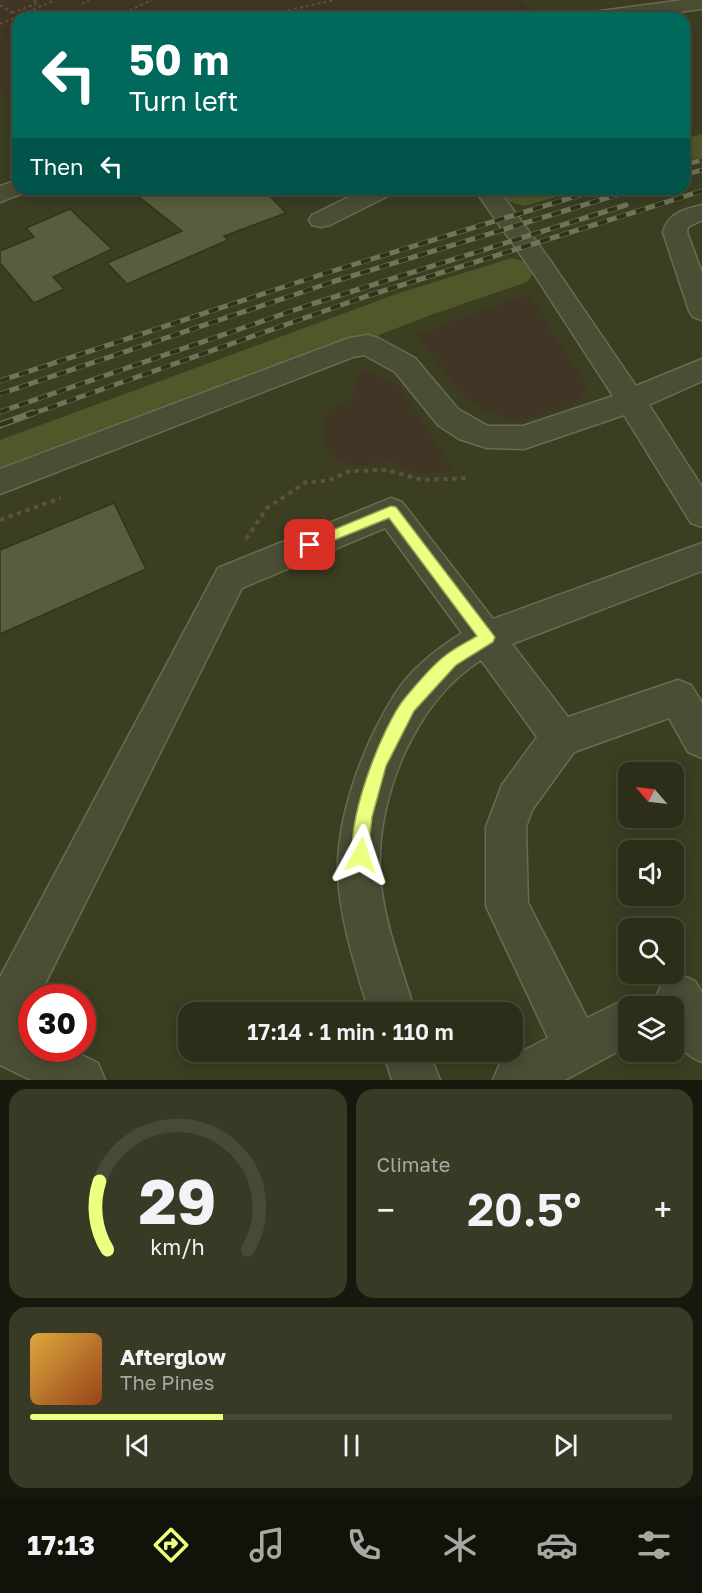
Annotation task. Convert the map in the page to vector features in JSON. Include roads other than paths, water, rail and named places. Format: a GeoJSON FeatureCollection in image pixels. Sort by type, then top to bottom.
{"type":"FeatureCollection","features":[{"type":"Feature","properties":{"kind":"street"},"geometry":{"type":"LineString","coordinates":[[637,12],[702,3]]}},
{"type":"Feature","properties":{"kind":"street"},"geometry":{"type":"LineString","coordinates":[[321,220],[372,195]]}},
{"type":"Feature","properties":{"kind":"street"},"geometry":{"type":"LineString","coordinates":[[490,195],[528,245],[702,514]]}},
{"type":"Feature","properties":{"kind":"street"},"geometry":{"type":"LineString","coordinates":[[702,212],[685,218],[677,224],[675,232],[702,311]]}},
{"type":"Feature","properties":{"kind":"street"},"geometry":{"type":"LineString","coordinates":[[0,482],[338,352],[368,345],[405,365],[448,417],[459,425],[487,437],[524,438],[631,401],[702,369]]}},
{"type":"Feature","properties":{"kind":"street"},"geometry":{"type":"LineString","coordinates":[[0,1024],[230,578],[391,511],[561,738]]}},
{"type":"Feature","properties":{"kind":"street"},"geometry":{"type":"LineString","coordinates":[[389,1002],[367,925],[359,874],[364,817],[379,764],[409,705],[450,660],[487,637],[702,557]]}},
{"type":"Feature","properties":{"kind":"street"},"geometry":{"type":"LineString","coordinates":[[577,1047],[507,906],[506,827],[516,799],[561,738],[678,697],[702,739]]}},
{"type":"Feature","properties":{"kind":"street"},"geometry":{"type":"LineString","coordinates":[[684,1004],[702,1039]]}},
{"type":"Feature","properties":{"kind":"street"},"geometry":{"type":"LineString","coordinates":[[517,1080],[618,1027]]}},
{"type":"Feature","properties":{"kind":"street"},"geometry":{"type":"LineString","coordinates":[[0,1040],[81,1080]]}},
{"type":"Feature","properties":{"kind":"street"},"geometry":{"type":"LineString","coordinates":[[410,1062],[416,1080]]}},
{"type":"Feature","properties":{"kind":"waterway"},"geometry":{"type":"LineString","coordinates":[[690,148],[702,145]]}},
{"type":"Feature","properties":{"kind":"waterway"},"geometry":{"type":"LineString","coordinates":[[0,461],[415,304],[512,272]]}},
{"type":"Feature","properties":{"kind":"railway"},"geometry":{"type":"LineString","coordinates":[[690,163],[702,160]]}},
{"type":"Feature","properties":{"kind":"railway"},"geometry":{"type":"LineString","coordinates":[[690,173],[702,170]]}},
{"type":"Feature","properties":{"kind":"railway"},"geometry":{"type":"LineString","coordinates":[[690,195],[702,191]]}},
{"type":"Feature","properties":{"kind":"railway"},"geometry":{"type":"LineString","coordinates":[[0,381],[323,274],[580,195]]}},
{"type":"Feature","properties":{"kind":"railway"},"geometry":{"type":"LineString","coordinates":[[0,394],[332,282],[616,195]]}},
{"type":"Feature","properties":{"kind":"railway"},"geometry":{"type":"LineString","coordinates":[[29,415],[367,296],[689,195]]}},
{"type":"Feature","properties":{"kind":"railway"},"geometry":{"type":"LineString","coordinates":[[0,412],[312,304],[626,205]]}},
{"type":"Feature","properties":{"kind":"railway"},"geometry":{"type":"LineString","coordinates":[[0,425],[33,413]]}}]}
